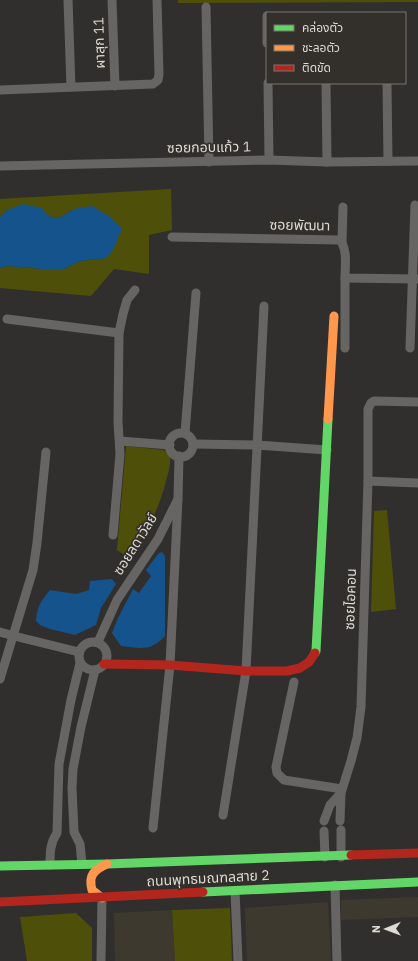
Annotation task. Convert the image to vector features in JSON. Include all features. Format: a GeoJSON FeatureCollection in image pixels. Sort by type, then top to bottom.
{"type":"FeatureCollection","features":[{"type":"Feature","properties":{"kind":"main road"},"geometry":{"type":"LineString","coordinates":[[104,664],[170,664],[246,671],[287,671],[300,668],[309,662],[316,651],[334,316]]}},
{"type":"Feature","properties":{"kind":"main road","name":"ถนนพุทธมณฑลสาย 2"},"geometry":{"type":"LineString","coordinates":[[0,866],[341,857],[418,853]]}},
{"type":"Feature","properties":{"kind":"main road"},"geometry":{"type":"LineString","coordinates":[[102,898],[92,890],[90,880],[91,875],[95,871],[107,864]]}},
{"type":"Feature","properties":{"kind":"main road","name":"ถนนพุทธมณฑลสาย 2"},"geometry":{"type":"LineString","coordinates":[[0,902],[418,882]]}},
{"type":"Feature","properties":{"kind":"street"},"geometry":{"type":"LineString","coordinates":[[68,0],[71,87]]}},
{"type":"Feature","properties":{"kind":"street","name":"ผาสุก 11"},"geometry":{"type":"LineString","coordinates":[[112,0],[114,86]]}},
{"type":"Feature","properties":{"kind":"street"},"geometry":{"type":"LineString","coordinates":[[0,90],[153,84],[158,80],[159,74],[157,0]]}},
{"type":"Feature","properties":{"kind":"street"},"geometry":{"type":"LineString","coordinates":[[206,7],[209,162]]}},
{"type":"Feature","properties":{"kind":"street"},"geometry":{"type":"LineString","coordinates":[[268,84],[269,160]]}},
{"type":"Feature","properties":{"kind":"street"},"geometry":{"type":"LineString","coordinates":[[326,84],[327,162]]}},
{"type":"Feature","properties":{"kind":"street"},"geometry":{"type":"LineString","coordinates":[[387,84],[388,161]]}},
{"type":"Feature","properties":{"kind":"street","name":"ซอยกอบแก้ว 1"},"geometry":{"type":"LineString","coordinates":[[0,166],[269,160],[327,162],[418,161]]}},
{"type":"Feature","properties":{"kind":"street"},"geometry":{"type":"LineString","coordinates":[[410,348],[415,279],[415,205]]}},
{"type":"Feature","properties":{"kind":"street"},"geometry":{"type":"LineString","coordinates":[[342,242],[343,207]]}},
{"type":"Feature","properties":{"kind":"street","name":"ซอยพัฒนา"},"geometry":{"type":"LineString","coordinates":[[172,237],[339,240],[342,242],[344,247],[345,348]]}},
{"type":"Feature","properties":{"kind":"street"},"geometry":{"type":"LineString","coordinates":[[345,278],[415,279]]}},
{"type":"Feature","properties":{"kind":"street"},"geometry":{"type":"LineString","coordinates":[[113,535],[120,442],[118,422],[119,333],[127,300],[135,290]]}},
{"type":"Feature","properties":{"kind":"street"},"geometry":{"type":"LineString","coordinates":[[185,433],[196,293]]}},
{"type":"Feature","properties":{"kind":"street"},"geometry":{"type":"LineString","coordinates":[[223,815],[246,671],[264,306]]}},
{"type":"Feature","properties":{"kind":"street"},"geometry":{"type":"LineString","coordinates":[[8,319],[119,333]]}},
{"type":"Feature","properties":{"kind":"street","name":"ซอยไอคอน"},"geometry":{"type":"LineString","coordinates":[[340,820],[342,791],[357,738],[361,707],[368,481],[368,409],[374,401],[418,402]]}},
{"type":"Feature","properties":{"kind":"street"},"geometry":{"type":"LineString","coordinates":[[185,433],[192,439],[193,444],[191,452],[187,455],[179,456],[174,454],[170,441],[173,436],[185,433]]}},
{"type":"Feature","properties":{"kind":"street"},"geometry":{"type":"LineString","coordinates":[[120,442],[170,445]]}},
{"type":"Feature","properties":{"kind":"street"},"geometry":{"type":"LineString","coordinates":[[193,444],[257,445],[327,450]]}},
{"type":"Feature","properties":{"kind":"street"},"geometry":{"type":"LineString","coordinates":[[0,679],[33,570],[39,530],[46,452]]}},
{"type":"Feature","properties":{"kind":"street","name":"ซอยลดาวัลย์"},"geometry":{"type":"LineString","coordinates":[[98,642],[117,600],[158,539],[178,499],[179,456]]}},
{"type":"Feature","properties":{"kind":"street"},"geometry":{"type":"LineString","coordinates":[[368,481],[418,483]]}},
{"type":"Feature","properties":{"kind":"street"},"geometry":{"type":"LineString","coordinates":[[153,828],[170,664],[178,499]]}},
{"type":"Feature","properties":{"kind":"street"},"geometry":{"type":"LineString","coordinates":[[0,632],[79,652]]}},
{"type":"Feature","properties":{"kind":"street"},"geometry":{"type":"LineString","coordinates":[[92,641],[98,642],[102,645],[106,650],[107,655],[104,664],[100,669],[89,670],[84,668],[80,663],[78,658],[79,652],[82,646],[92,641]]}},
{"type":"Feature","properties":{"kind":"street"},"geometry":{"type":"LineString","coordinates":[[50,865],[51,845],[57,833],[59,764],[80,663]]}},
{"type":"Feature","properties":{"kind":"street"},"geometry":{"type":"LineString","coordinates":[[82,864],[80,844],[74,832],[72,788],[73,769],[80,727],[95,670]]}},
{"type":"Feature","properties":{"kind":"street"},"geometry":{"type":"LineString","coordinates":[[294,682],[276,766],[277,773],[284,780],[342,791]]}},
{"type":"Feature","properties":{"kind":"street","name":"ซอยไอคอน"},"geometry":{"type":"LineString","coordinates":[[324,821],[330,804],[342,791]]}},
{"type":"Feature","properties":{"kind":"street"},"geometry":{"type":"LineString","coordinates":[[341,830],[341,857]]}},
{"type":"Feature","properties":{"kind":"street"},"geometry":{"type":"LineString","coordinates":[[324,831],[325,857]]}},
{"type":"Feature","properties":{"kind":"street"},"geometry":{"type":"LineString","coordinates":[[57,833],[74,832]]}},
{"type":"Feature","properties":{"kind":"street"},"geometry":{"type":"LineString","coordinates":[[335,885],[337,961]]}},
{"type":"Feature","properties":{"kind":"street"},"geometry":{"type":"LineString","coordinates":[[235,891],[238,961]]}},
{"type":"Feature","properties":{"kind":"street"},"geometry":{"type":"LineString","coordinates":[[101,961],[102,898]]}},
{"type":"Feature","properties":{"kind":"shaded area"},"geometry":{"type":"Polygon","coordinates":[[[178,0],[418,0],[418,2],[178,3],[178,0]]]}},
{"type":"Feature","properties":{"kind":"shaded area"},"geometry":{"type":"Polygon","coordinates":[[[171,189],[172,230],[149,235],[149,274],[114,269],[91,296],[0,288],[0,268],[8,266],[64,269],[80,261],[107,258],[74,209],[59,218],[7,210],[0,217],[0,199],[171,189]]]}},
{"type":"Feature","properties":{"kind":"shaded area"},"geometry":{"type":"Polygon","coordinates":[[[126,446],[163,450],[170,454],[168,474],[155,512],[141,539],[128,557],[117,550],[126,446]]]}},
{"type":"Feature","properties":{"kind":"shaded area"},"geometry":{"type":"Polygon","coordinates":[[[387,510],[396,609],[371,612],[374,511],[387,510]]]}},
{"type":"Feature","properties":{"kind":"shaded area"},"geometry":{"type":"Polygon","coordinates":[[[418,897],[418,917],[341,920],[341,900],[418,897]]]}},
{"type":"Feature","properties":{"kind":"shaded area"},"geometry":{"type":"Polygon","coordinates":[[[328,902],[331,961],[247,961],[245,908],[328,902]]]}},
{"type":"Feature","properties":{"kind":"shaded area"},"geometry":{"type":"Polygon","coordinates":[[[230,908],[232,961],[175,961],[172,910],[230,908]]]}},
{"type":"Feature","properties":{"kind":"shaded area"},"geometry":{"type":"Polygon","coordinates":[[[172,910],[175,961],[115,961],[114,913],[172,910]]]}},
{"type":"Feature","properties":{"kind":"shaded area"},"geometry":{"type":"Polygon","coordinates":[[[76,913],[92,928],[92,961],[27,961],[20,917],[76,913]]]}},
{"type":"Feature","properties":{"kind":"water"},"geometry":{"type":"Polygon","coordinates":[[[23,204],[42,208],[48,216],[59,218],[74,209],[92,206],[109,216],[122,228],[115,246],[107,258],[80,261],[64,269],[8,266],[0,268],[0,217],[7,210],[23,204]]]}},
{"type":"Feature","properties":{"kind":"water"},"geometry":{"type":"Polygon","coordinates":[[[162,552],[165,556],[165,636],[155,645],[150,647],[140,648],[121,646],[112,633],[118,618],[133,589],[139,593],[151,576],[146,570],[158,554],[162,552]]]}},
{"type":"Feature","properties":{"kind":"water"},"geometry":{"type":"Polygon","coordinates":[[[112,579],[116,584],[101,608],[96,625],[75,635],[50,629],[40,625],[36,621],[37,611],[40,604],[50,590],[76,594],[89,590],[90,581],[112,579]]]}},
{"type":"Feature","properties":{"kind":"traffic: fast"},"geometry":{"type":"LineString","coordinates":[[315,653],[328,419]]}},
{"type":"Feature","properties":{"kind":"traffic: fast"},"geometry":{"type":"LineString","coordinates":[[0,866],[107,864],[351,855]]}},
{"type":"Feature","properties":{"kind":"traffic: fast"},"geometry":{"type":"LineString","coordinates":[[203,892],[418,882]]}},
{"type":"Feature","properties":{"kind":"traffic: slow"},"geometry":{"type":"LineString","coordinates":[[328,419],[334,316]]}},
{"type":"Feature","properties":{"kind":"traffic: slow"},"geometry":{"type":"LineString","coordinates":[[102,898],[92,890],[91,880],[95,871],[107,864]]}},
{"type":"Feature","properties":{"kind":"traffic: jam"},"geometry":{"type":"LineString","coordinates":[[104,664],[170,665],[246,671],[287,671],[300,668],[309,662],[315,653]]}},
{"type":"Feature","properties":{"kind":"traffic: jam"},"geometry":{"type":"LineString","coordinates":[[351,855],[418,853]]}},
{"type":"Feature","properties":{"kind":"traffic: jam"},"geometry":{"type":"LineString","coordinates":[[0,902],[203,892]]}}]}
